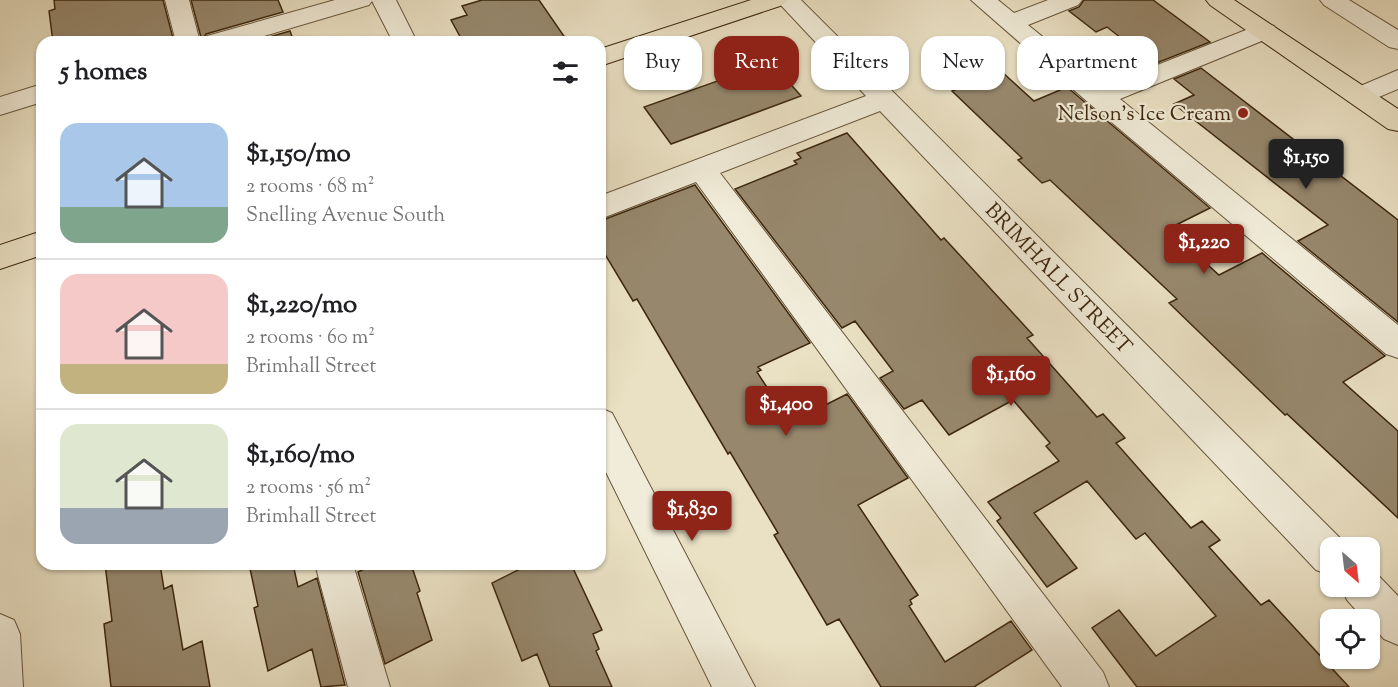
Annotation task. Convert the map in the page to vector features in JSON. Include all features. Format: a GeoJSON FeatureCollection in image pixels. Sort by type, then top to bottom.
{"type":"FeatureCollection","features":[{"type":"Feature","properties":{"kind":"main road"},"geometry":{"type":"LineString","coordinates":[[606,56],[776,0]]}},
{"type":"Feature","properties":{"kind":"main road"},"geometry":{"type":"LineString","coordinates":[[1218,0],[1398,122]]}},
{"type":"Feature","properties":{"kind":"main road"},"geometry":{"type":"LineString","coordinates":[[0,257],[36,245]]}},
{"type":"Feature","properties":{"kind":"street"},"geometry":{"type":"LineString","coordinates":[[177,0],[186,36]]}},
{"type":"Feature","properties":{"kind":"street"},"geometry":{"type":"LineString","coordinates":[[237,36],[361,0]]}},
{"type":"Feature","properties":{"kind":"street"},"geometry":{"type":"LineString","coordinates":[[384,0],[402,36]]}},
{"type":"Feature","properties":{"kind":"street","name":"BRIMHALL STREET"},"geometry":{"type":"LineString","coordinates":[[788,0],[1320,546]]}},
{"type":"Feature","properties":{"kind":"street"},"geometry":{"type":"LineString","coordinates":[[983,0],[1398,344]]}},
{"type":"Feature","properties":{"kind":"street"},"geometry":{"type":"LineString","coordinates":[[1010,23],[1070,0]]}},
{"type":"Feature","properties":{"kind":"street"},"geometry":{"type":"LineString","coordinates":[[1332,0],[1398,41]]}},
{"type":"Feature","properties":{"kind":"street"},"geometry":{"type":"LineString","coordinates":[[1099,98],[1264,31]]}},
{"type":"Feature","properties":{"kind":"street"},"geometry":{"type":"LineString","coordinates":[[1360,96],[1398,79]]}},
{"type":"Feature","properties":{"kind":"street"},"geometry":{"type":"LineString","coordinates":[[0,106],[36,95]]}},
{"type":"Feature","properties":{"kind":"street"},"geometry":{"type":"LineString","coordinates":[[606,206],[884,99]]}},
{"type":"Feature","properties":{"kind":"street"},"geometry":{"type":"LineString","coordinates":[[702,169],[1088,687]]}},
{"type":"Feature","properties":{"kind":"street"},"geometry":{"type":"LineString","coordinates":[[606,436],[734,687]]}},
{"type":"Feature","properties":{"kind":"street"},"geometry":{"type":"LineString","coordinates":[[336,570],[369,687]]}},
{"type":"Feature","properties":{"kind":"street"},"geometry":{"type":"LineString","coordinates":[[1371,597],[1398,625]]}},
{"type":"Feature","properties":{"kind":"street"},"geometry":{"type":"LineString","coordinates":[[0,634],[2,687]]}},
{"type":"Feature","properties":{"kind":"building"},"geometry":{"type":"Polygon","coordinates":[[[54,0],[163,0],[172,36],[52,36],[49,11],[55,9],[54,0]]]}},
{"type":"Feature","properties":{"kind":"building"},"geometry":{"type":"Polygon","coordinates":[[[191,0],[278,0],[283,12],[205,36],[201,36],[191,0]]]}},
{"type":"Feature","properties":{"kind":"building"},"geometry":{"type":"Polygon","coordinates":[[[482,0],[539,0],[564,36],[460,36],[451,20],[467,15],[462,6],[482,0]]]}},
{"type":"Feature","properties":{"kind":"building"},"geometry":{"type":"Polygon","coordinates":[[[1084,0],[1153,0],[1210,42],[1158,62],[1158,36],[1118,36],[1107,27],[1096,32],[1069,11],[1079,7],[1084,0]]]}},
{"type":"Feature","properties":{"kind":"building"},"geometry":{"type":"Polygon","coordinates":[[[290,31],[292,36],[273,36],[290,31]]]}},
{"type":"Feature","properties":{"kind":"building"},"geometry":{"type":"Polygon","coordinates":[[[1201,68],[1398,220],[1398,322],[1298,241],[1328,225],[1174,104],[1194,95],[1174,79],[1201,68]]]}},
{"type":"Feature","properties":{"kind":"building"},"geometry":{"type":"Polygon","coordinates":[[[1005,75],[1017,86],[1017,90],[1022,90],[1034,101],[1060,90],[1071,90],[1210,208],[1168,229],[1219,275],[1262,253],[1385,356],[1343,382],[1398,431],[1398,518],[1287,414],[1285,415],[1169,303],[1177,299],[1050,180],[1042,183],[1018,160],[1022,158],[952,91],[1005,90],[1005,75]]]}},
{"type":"Feature","properties":{"kind":"building"},"geometry":{"type":"Polygon","coordinates":[[[714,82],[714,90],[796,90],[801,96],[671,144],[644,107],[692,90],[702,90],[702,86],[714,82]]]}},
{"type":"Feature","properties":{"kind":"building"},"geometry":{"type":"Polygon","coordinates":[[[847,133],[941,240],[944,238],[1033,335],[1027,338],[1097,417],[1103,414],[1125,438],[1116,443],[1191,528],[1202,521],[1220,540],[1209,547],[1261,605],[1269,600],[1320,655],[1320,669],[1332,669],[1349,687],[1137,687],[1092,628],[1119,610],[1156,656],[1216,616],[1145,533],[1136,539],[1087,481],[1034,513],[1077,568],[1047,587],[997,521],[1001,518],[988,502],[1059,461],[1046,446],[1050,443],[1013,400],[949,435],[922,400],[904,409],[880,378],[893,371],[855,321],[842,328],[735,189],[797,164],[794,161],[801,158],[797,153],[847,133]]]}},
{"type":"Feature","properties":{"kind":"building"},"geometry":{"type":"Polygon","coordinates":[[[695,185],[810,343],[758,367],[761,370],[757,372],[790,423],[847,394],[908,478],[858,505],[918,595],[910,600],[912,604],[909,606],[945,662],[1011,621],[1032,650],[974,687],[881,687],[839,619],[827,625],[774,535],[778,533],[730,452],[728,454],[637,299],[633,301],[606,256],[606,219],[695,185]]]}},
{"type":"Feature","properties":{"kind":"building"},"geometry":{"type":"Polygon","coordinates":[[[106,570],[161,570],[164,589],[172,585],[183,650],[202,641],[210,687],[111,687],[104,624],[112,621],[106,570]]]}},
{"type":"Feature","properties":{"kind":"building"},"geometry":{"type":"Polygon","coordinates":[[[250,570],[294,570],[298,587],[317,578],[345,685],[321,687],[312,649],[268,671],[254,608],[258,606],[250,570]]]}},
{"type":"Feature","properties":{"kind":"building"},"geometry":{"type":"Polygon","coordinates":[[[362,570],[413,570],[420,591],[417,593],[432,640],[385,664],[358,572],[362,570]]]}},
{"type":"Feature","properties":{"kind":"building"},"geometry":{"type":"Polygon","coordinates":[[[518,570],[574,570],[602,630],[593,634],[599,649],[596,651],[612,687],[550,687],[537,654],[522,661],[492,583],[518,570]]]}},
{"type":"Feature","properties":{"kind":"place","name":"Nelson's Ice Cream"},"geometry":{"type":"Point","coordinates":[1243,113]}}]}
